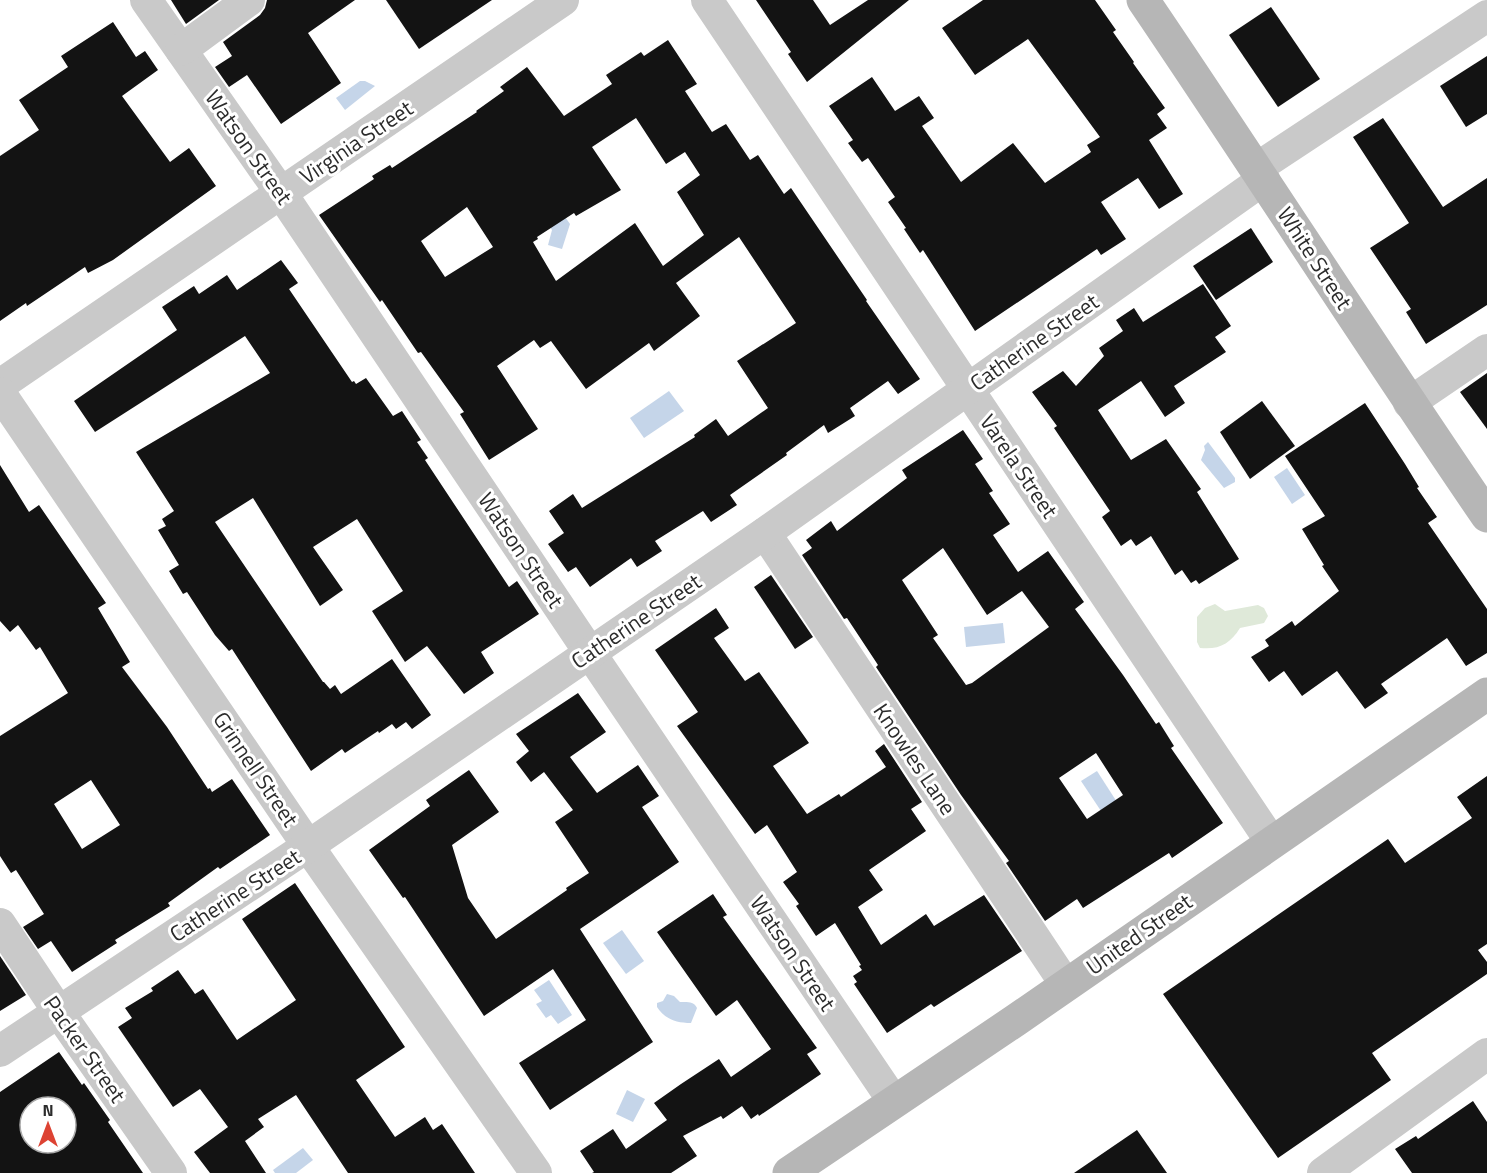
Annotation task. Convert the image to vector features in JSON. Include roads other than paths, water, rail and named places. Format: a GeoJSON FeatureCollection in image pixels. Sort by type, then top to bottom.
{"type":"FeatureCollection","features":[{"type":"Feature","properties":{"kind":"street","name":"Watson Street"},"geometry":{"type":"LineString","coordinates":[[146,0],[281,193],[894,1102]]}},
{"type":"Feature","properties":{"kind":"street"},"geometry":{"type":"LineString","coordinates":[[181,50],[249,0]]}},
{"type":"Feature","properties":{"kind":"street","name":"Virginia Street"},"geometry":{"type":"LineString","coordinates":[[0,385],[563,0]]}},
{"type":"Feature","properties":{"kind":"street","name":"Varela Street"},"geometry":{"type":"LineString","coordinates":[[707,0],[1272,843]]}},
{"type":"Feature","properties":{"kind":"street","name":"White Street"},"geometry":{"type":"LineString","coordinates":[[1143,0],[1409,403],[1487,516]]}},
{"type":"Feature","properties":{"kind":"street","name":"Catherine Street"},"geometry":{"type":"LineString","coordinates":[[0,1050],[308,846],[765,533],[967,389],[1260,174],[1487,16]]}},
{"type":"Feature","properties":{"kind":"street"},"geometry":{"type":"LineString","coordinates":[[1409,403],[1487,350]]}},
{"type":"Feature","properties":{"kind":"street","name":"Grinnell Street"},"geometry":{"type":"LineString","coordinates":[[0,393],[308,846],[536,1173]]}},
{"type":"Feature","properties":{"kind":"street","name":"Knowles Lane"},"geometry":{"type":"LineString","coordinates":[[765,533],[1066,985]]}},
{"type":"Feature","properties":{"kind":"street","name":"United Street"},"geometry":{"type":"LineString","coordinates":[[789,1173],[1487,694]]}},
{"type":"Feature","properties":{"kind":"street","name":"Packer Street"},"geometry":{"type":"LineString","coordinates":[[0,924],[171,1173]]}},
{"type":"Feature","properties":{"kind":"street"},"geometry":{"type":"LineString","coordinates":[[1323,1173],[1487,1054]]}},
{"type":"Feature","properties":{"kind":"water"},"geometry":{"type":"Polygon","coordinates":[[[360,81],[375,86],[345,110],[336,98],[360,81]]]}},
{"type":"Feature","properties":{"kind":"water"},"geometry":{"type":"Polygon","coordinates":[[[556,204],[570,224],[562,249],[548,245],[552,230],[541,214],[556,204]]]}},
{"type":"Feature","properties":{"kind":"water"},"geometry":{"type":"Polygon","coordinates":[[[669,391],[684,411],[644,438],[630,418],[669,391]]]}},
{"type":"Feature","properties":{"kind":"water"},"geometry":{"type":"Polygon","coordinates":[[[1208,442],[1235,478],[1235,482],[1224,488],[1201,460],[1205,450],[1204,446],[1208,442]]]}},
{"type":"Feature","properties":{"kind":"water"},"geometry":{"type":"Polygon","coordinates":[[[1287,468],[1305,495],[1292,504],[1274,477],[1287,468]]]}},
{"type":"Feature","properties":{"kind":"water"},"geometry":{"type":"Polygon","coordinates":[[[1003,623],[1005,643],[966,647],[964,627],[1003,623]]]}},
{"type":"Feature","properties":{"kind":"water"},"geometry":{"type":"Polygon","coordinates":[[[1097,771],[1124,813],[1109,823],[1081,781],[1097,771]]]}},
{"type":"Feature","properties":{"kind":"water"},"geometry":{"type":"Polygon","coordinates":[[[622,930],[644,961],[626,974],[603,943],[622,930]]]}},
{"type":"Feature","properties":{"kind":"water"},"geometry":{"type":"Polygon","coordinates":[[[549,980],[572,1015],[558,1024],[551,1015],[546,1018],[536,1004],[542,1001],[534,990],[549,980]]]}},
{"type":"Feature","properties":{"kind":"water"},"geometry":{"type":"Polygon","coordinates":[[[667,994],[674,996],[680,1002],[690,1002],[696,1006],[691,1023],[671,1020],[660,1011],[657,1003],[663,1001],[667,994]]]}},
{"type":"Feature","properties":{"kind":"water"},"geometry":{"type":"Polygon","coordinates":[[[627,1090],[645,1099],[633,1122],[616,1114],[627,1090]]]}},
{"type":"Feature","properties":{"kind":"water"},"geometry":{"type":"Polygon","coordinates":[[[303,1148],[313,1160],[296,1173],[275,1173],[273,1170],[303,1148]]]}}]}
